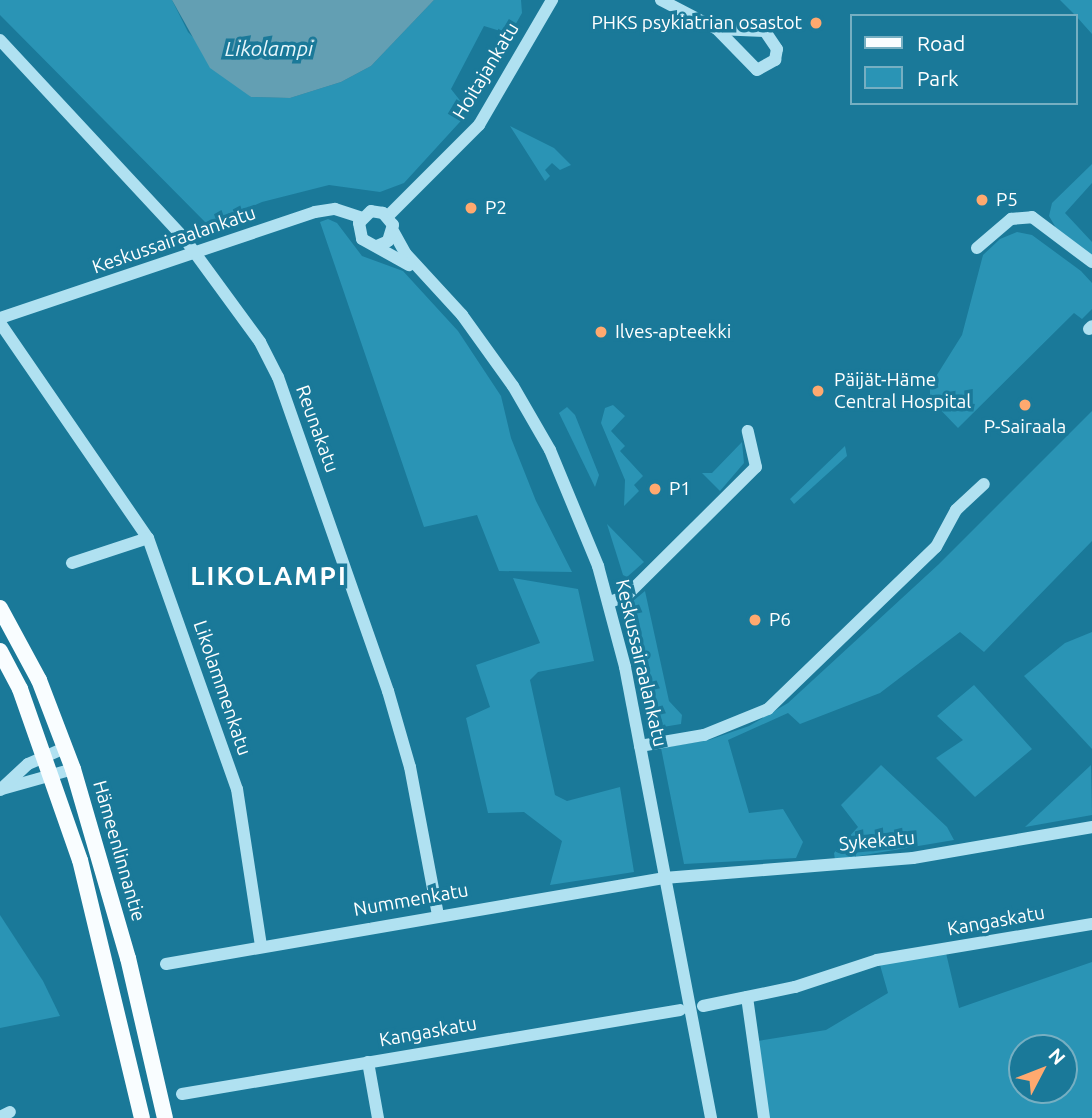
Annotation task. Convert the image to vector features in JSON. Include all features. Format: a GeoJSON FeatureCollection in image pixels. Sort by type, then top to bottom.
{"type":"FeatureCollection","features":[{"type":"Feature","properties":{"kind":"main road","name":"Hämeenlinnantie"},"geometry":{"type":"LineString","coordinates":[[0,608],[39,680],[73,769],[124,945],[165,1118]]}},
{"type":"Feature","properties":{"kind":"main road","name":"Hämeenlinnantie"},"geometry":{"type":"LineString","coordinates":[[0,651],[20,689],[80,860],[142,1118]]}},
{"type":"Feature","properties":{"kind":"street","name":"Hoitajankatu"},"geometry":{"type":"LineString","coordinates":[[388,216],[479,125],[552,0]]}},
{"type":"Feature","properties":{"kind":"street"},"geometry":{"type":"LineString","coordinates":[[662,0],[717,29],[757,70],[775,60],[777,48],[765,31],[717,29]]}},
{"type":"Feature","properties":{"kind":"street","name":"Reunakatu"},"geometry":{"type":"LineString","coordinates":[[0,40],[195,252],[260,342],[278,377],[388,691],[410,767],[438,915]]}},
{"type":"Feature","properties":{"kind":"street","name":"Keskussairaalankatu"},"geometry":{"type":"LineString","coordinates":[[0,320],[315,212],[335,209],[362,218]]}},
{"type":"Feature","properties":{"kind":"street"},"geometry":{"type":"LineString","coordinates":[[377,246],[388,241],[393,231],[388,216],[377,211],[362,218],[358,229],[362,239],[424,276]]}},
{"type":"Feature","properties":{"kind":"street"},"geometry":{"type":"LineString","coordinates":[[977,248],[1011,219],[1032,216],[1092,262]]}},
{"type":"Feature","properties":{"kind":"street","name":"Keskussairaalankatu"},"geometry":{"type":"LineString","coordinates":[[393,231],[424,276],[478,335],[536,425],[576,507],[610,603],[711,1118]]}},
{"type":"Feature","properties":{"kind":"street","name":"Likolammenkatu"},"geometry":{"type":"LineString","coordinates":[[0,320],[148,538],[237,789],[261,945]]}},
{"type":"Feature","properties":{"kind":"street"},"geometry":{"type":"LineString","coordinates":[[610,603],[626,596],[756,467],[748,431]]}},
{"type":"Feature","properties":{"kind":"street"},"geometry":{"type":"LineString","coordinates":[[640,746],[704,735],[768,709],[936,547],[968,496],[982,481]]}},
{"type":"Feature","properties":{"kind":"street"},"geometry":{"type":"LineString","coordinates":[[72,563],[148,538]]}},
{"type":"Feature","properties":{"kind":"street"},"geometry":{"type":"LineString","coordinates":[[1,789],[44,756],[65,748]]}},
{"type":"Feature","properties":{"kind":"street"},"geometry":{"type":"LineString","coordinates":[[1,789],[73,769]]}},
{"type":"Feature","properties":{"kind":"street","name":"Sykekatu"},"geometry":{"type":"LineString","coordinates":[[664,878],[913,858],[1092,827]]}},
{"type":"Feature","properties":{"kind":"street","name":"Nummenkatu"},"geometry":{"type":"LineString","coordinates":[[166,964],[261,945],[664,878]]}},
{"type":"Feature","properties":{"kind":"street","name":"Kangaskatu"},"geometry":{"type":"LineString","coordinates":[[703,1006],[795,987],[877,960],[1092,924]]}},
{"type":"Feature","properties":{"kind":"street"},"geometry":{"type":"LineString","coordinates":[[747,997],[764,1118]]}},
{"type":"Feature","properties":{"kind":"street","name":"Kangaskatu"},"geometry":{"type":"LineString","coordinates":[[182,1094],[680,1010]]}},
{"type":"Feature","properties":{"kind":"street"},"geometry":{"type":"LineString","coordinates":[[368,1062],[378,1118]]}},
{"type":"Feature","properties":{"kind":"green space"},"geometry":{"type":"Polygon","coordinates":[[[0,0],[172,0],[188,32],[251,97],[290,98],[341,82],[371,66],[434,0],[521,0],[522,13],[510,34],[484,26],[451,89],[469,112],[404,183],[380,192],[329,185],[262,202],[208,225],[0,15],[0,0]]]}},
{"type":"Feature","properties":{"kind":"green space"},"geometry":{"type":"Polygon","coordinates":[[[1060,0],[1092,0],[1092,34],[1078,18],[1078,14],[1074,14],[1060,0]]]}},
{"type":"Feature","properties":{"kind":"green space"},"geometry":{"type":"Polygon","coordinates":[[[510,126],[554,148],[571,165],[560,170],[552,163],[545,170],[550,176],[545,181],[510,126]]]}},
{"type":"Feature","properties":{"kind":"green space"},"geometry":{"type":"Polygon","coordinates":[[[1092,164],[1092,183],[1065,213],[1092,242],[1092,255],[1056,228],[1049,216],[1052,203],[1092,164]]]}},
{"type":"Feature","properties":{"kind":"green space"},"geometry":{"type":"Polygon","coordinates":[[[328,219],[337,223],[362,256],[403,271],[458,331],[501,396],[511,438],[536,501],[572,572],[499,571],[477,515],[424,527],[320,222],[328,219]]]}},
{"type":"Feature","properties":{"kind":"green space"},"geometry":{"type":"Polygon","coordinates":[[[1017,232],[1032,235],[1081,271],[1092,283],[1092,309],[1082,319],[1074,313],[958,428],[930,399],[930,386],[962,335],[983,255],[1000,239],[1017,232]]]}},
{"type":"Feature","properties":{"kind":"green space"},"geometry":{"type":"Polygon","coordinates":[[[613,405],[625,416],[611,431],[625,446],[620,451],[643,476],[634,485],[639,491],[624,506],[625,480],[601,423],[605,408],[613,405]]]}},
{"type":"Feature","properties":{"kind":"green space"},"geometry":{"type":"Polygon","coordinates":[[[567,407],[575,415],[599,475],[595,487],[559,413],[567,407]]]}},
{"type":"Feature","properties":{"kind":"green space"},"geometry":{"type":"Polygon","coordinates":[[[1092,411],[1092,541],[984,652],[960,632],[880,693],[800,724],[788,713],[728,740],[749,813],[783,809],[803,842],[796,858],[684,864],[661,748],[709,740],[749,726],[788,703],[939,564],[1092,411]]]}},
{"type":"Feature","properties":{"kind":"green space"},"geometry":{"type":"Polygon","coordinates":[[[742,442],[744,463],[720,491],[702,473],[712,473],[742,442]]]}},
{"type":"Feature","properties":{"kind":"green space"},"geometry":{"type":"Polygon","coordinates":[[[845,446],[847,456],[794,504],[790,499],[845,446]]]}},
{"type":"Feature","properties":{"kind":"green space"},"geometry":{"type":"Polygon","coordinates":[[[607,524],[644,562],[627,577],[623,575],[607,524]]]}},
{"type":"Feature","properties":{"kind":"green space"},"geometry":{"type":"Polygon","coordinates":[[[513,578],[578,589],[594,661],[538,672],[530,680],[555,795],[567,801],[620,787],[634,872],[550,885],[562,841],[524,812],[488,813],[466,718],[490,707],[476,665],[540,643],[513,578]]]}},
{"type":"Feature","properties":{"kind":"green space"},"geometry":{"type":"Polygon","coordinates":[[[645,591],[669,701],[682,715],[681,724],[657,728],[633,601],[645,591]]]}},
{"type":"Feature","properties":{"kind":"green space"},"geometry":{"type":"Polygon","coordinates":[[[1092,632],[1092,749],[1024,676],[1065,643],[1092,632]]]}},
{"type":"Feature","properties":{"kind":"green space"},"geometry":{"type":"Polygon","coordinates":[[[974,685],[1032,749],[975,797],[936,758],[963,740],[937,716],[974,685]]]}},
{"type":"Feature","properties":{"kind":"green space"},"geometry":{"type":"Polygon","coordinates":[[[881,765],[947,827],[954,840],[835,860],[834,853],[858,827],[841,805],[881,765]]]}},
{"type":"Feature","properties":{"kind":"green space"},"geometry":{"type":"Polygon","coordinates":[[[1091,765],[1092,815],[1025,827],[1091,765]]]}},
{"type":"Feature","properties":{"kind":"green space"},"geometry":{"type":"Polygon","coordinates":[[[0,915],[43,981],[60,1016],[0,1028],[0,915]]]}},
{"type":"Feature","properties":{"kind":"green space"},"geometry":{"type":"Polygon","coordinates":[[[946,953],[959,1008],[1092,962],[1092,1118],[767,1118],[758,1041],[826,1030],[888,993],[880,965],[946,953]]]}},
{"type":"Feature","properties":{"kind":"water","name":"Likolampi"},"geometry":{"type":"Polygon","coordinates":[[[172,0],[434,0],[371,66],[341,82],[290,98],[251,97],[210,68],[172,0]]]}},
{"type":"Feature","properties":{"kind":"place","name":"PHKS psykiatrian osastot"},"geometry":{"type":"Point","coordinates":[816,23]}},
{"type":"Feature","properties":{"kind":"place","name":"P5"},"geometry":{"type":"Point","coordinates":[982,200]}},
{"type":"Feature","properties":{"kind":"place","name":"P2"},"geometry":{"type":"Point","coordinates":[471,208]}},
{"type":"Feature","properties":{"kind":"place","name":"Ilves-apteekki"},"geometry":{"type":"Point","coordinates":[601,332]}},
{"type":"Feature","properties":{"kind":"place","name":"Päijät-Häme Central Hospital"},"geometry":{"type":"Point","coordinates":[818,391]}},
{"type":"Feature","properties":{"kind":"place","name":"P-Sairaala"},"geometry":{"type":"Point","coordinates":[1025,405]}},
{"type":"Feature","properties":{"kind":"place","name":"P1"},"geometry":{"type":"Point","coordinates":[655,489]}},
{"type":"Feature","properties":{"kind":"place","name":"P6"},"geometry":{"type":"Point","coordinates":[755,620]}},
{"type":"Feature","properties":{"kind":"district","name":"LIKOLAMPI"},"geometry":{"type":"Point","coordinates":[269,576]}}]}
